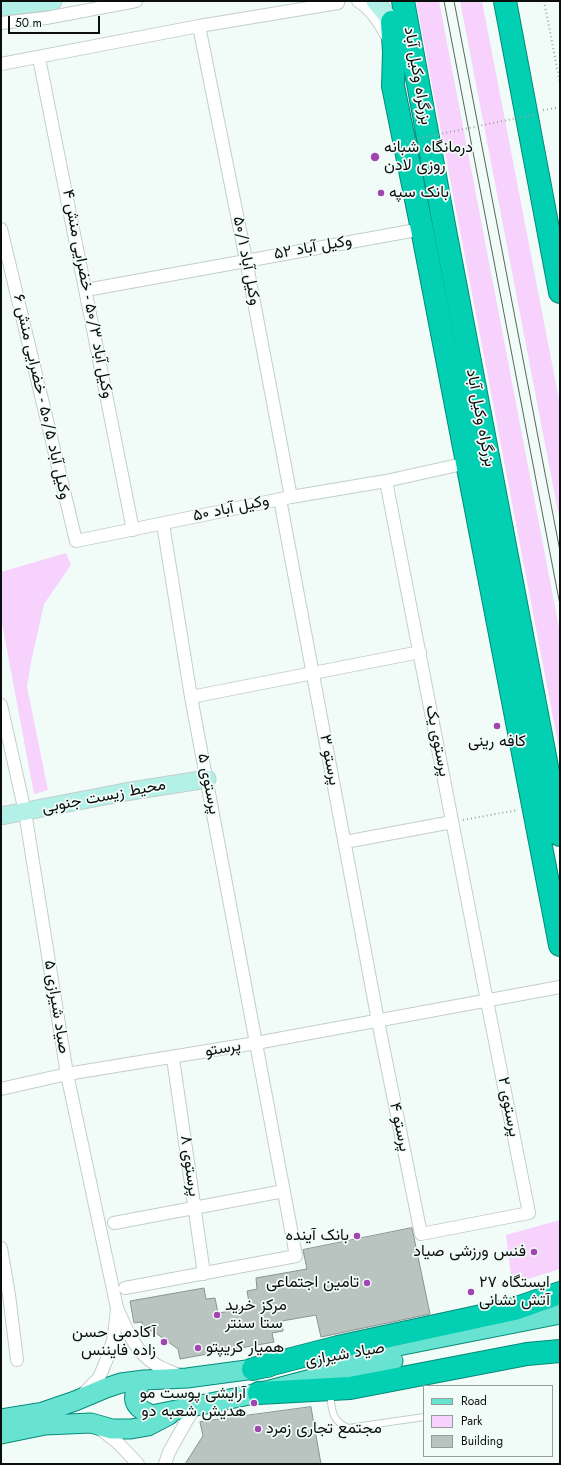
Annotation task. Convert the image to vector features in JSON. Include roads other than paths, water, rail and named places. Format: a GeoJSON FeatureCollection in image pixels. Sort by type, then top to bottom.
{"type":"FeatureCollection","features":[{"type":"Feature","properties":{"kind":"highway","name":"بزرگراه وکیل آباد"},"geometry":{"type":"LineString","coordinates":[[403,1],[403,51],[474,385],[560,835]]}},
{"type":"Feature","properties":{"kind":"highway"},"geometry":{"type":"LineString","coordinates":[[505,1],[560,292]]}},
{"type":"Feature","properties":{"kind":"highway"},"geometry":{"type":"LineString","coordinates":[[392,22],[403,51],[393,86],[468,463],[560,945]]}},
{"type":"Feature","properties":{"kind":"highway"},"geometry":{"type":"LineString","coordinates":[[460,427],[474,385]]}},
{"type":"Feature","properties":{"kind":"highway"},"geometry":{"type":"LineString","coordinates":[[253,1369],[338,1347],[514,1309],[560,1293]]}},
{"type":"Feature","properties":{"kind":"highway"},"geometry":{"type":"LineString","coordinates":[[259,1393],[350,1388],[527,1354],[560,1350]]}},
{"type":"Feature","properties":{"kind":"main road","name":"صیاد شیرازی"},"geometry":{"type":"LineString","coordinates":[[1,1419],[43,1412],[121,1383],[144,1380],[187,1378],[333,1359],[553,1322]]}},
{"type":"Feature","properties":{"kind":"main road","name":"صیاد شیرازی"},"geometry":{"type":"LineString","coordinates":[[144,1380],[136,1388],[134,1400],[141,1410],[152,1415],[259,1393],[334,1373],[553,1322]]}},
{"type":"Feature","properties":{"kind":"main road"},"geometry":{"type":"LineString","coordinates":[[1,1434],[45,1425],[90,1423],[112,1429],[131,1429],[148,1426],[188,1408]]}},
{"type":"Feature","properties":{"kind":"street"},"geometry":{"type":"LineString","coordinates":[[1,7],[53,1]]}},
{"type":"Feature","properties":{"kind":"street"},"geometry":{"type":"LineString","coordinates":[[1,24],[46,18],[136,1]]}},
{"type":"Feature","properties":{"kind":"street"},"geometry":{"type":"LineString","coordinates":[[358,1],[365,5],[384,30],[403,51],[408,137]]}},
{"type":"Feature","properties":{"kind":"street"},"geometry":{"type":"LineString","coordinates":[[375,1],[392,22]]}},
{"type":"Feature","properties":{"kind":"street"},"geometry":{"type":"LineString","coordinates":[[1,64],[40,58],[199,26],[338,3]]}},
{"type":"Feature","properties":{"kind":"street","name":"وکیل آباد ۵۰/۱"},"geometry":{"type":"LineString","coordinates":[[199,26],[246,260],[285,498]]}},
{"type":"Feature","properties":{"kind":"street","name":"وکیل آباد ۵۰/۳ - خضرایی منش ۴"},"geometry":{"type":"LineString","coordinates":[[40,58],[133,530]]}},
{"type":"Feature","properties":{"kind":"street","name":"وکیل آباد ۵۰/۵ - خضرایی منش ۶"},"geometry":{"type":"LineString","coordinates":[[1,229],[76,542]]}},
{"type":"Feature","properties":{"kind":"street","name":"۵۲ وکیل آباد"},"geometry":{"type":"LineString","coordinates":[[86,290],[422,229]]}},
{"type":"Feature","properties":{"kind":"street","name":"۵۰ وکیل آباد"},"geometry":{"type":"LineString","coordinates":[[76,542],[285,498],[386,481],[468,463]]}},
{"type":"Feature","properties":{"kind":"street","name":"پرستوی یک"},"geometry":{"type":"LineString","coordinates":[[386,481],[487,1001]]}},
{"type":"Feature","properties":{"kind":"street","name":"پرستو ۳"},"geometry":{"type":"LineString","coordinates":[[285,498],[312,673],[378,1021]]}},
{"type":"Feature","properties":{"kind":"street","name":"پرستوی ۵"},"geometry":{"type":"LineString","coordinates":[[163,524],[191,697],[296,1256],[204,1274]]}},
{"type":"Feature","properties":{"kind":"street"},"geometry":{"type":"LineString","coordinates":[[191,697],[420,652]]}},
{"type":"Feature","properties":{"kind":"street","name":"صیاد شیرازی ۵"},"geometry":{"type":"LineString","coordinates":[[1,705],[25,812],[67,1074],[98,1225],[117,1308],[128,1333],[138,1349],[154,1364],[187,1378]]}},
{"type":"Feature","properties":{"kind":"street","name":"محیط زیست جنوبی"},"geometry":{"type":"LineString","coordinates":[[1,816],[207,778]]}},
{"type":"Feature","properties":{"kind":"street"},"geometry":{"type":"LineString","coordinates":[[345,842],[452,822]]}},
{"type":"Feature","properties":{"kind":"street","name":"پرستو"},"geometry":{"type":"LineString","coordinates":[[1,1089],[67,1074],[173,1058],[560,987]]}},
{"type":"Feature","properties":{"kind":"street","name":"پرستوی ۲"},"geometry":{"type":"LineString","coordinates":[[421,1234],[529,1214],[487,1001]]}},
{"type":"Feature","properties":{"kind":"street","name":"پرستو ۴"},"geometry":{"type":"LineString","coordinates":[[378,1021],[421,1234]]}},
{"type":"Feature","properties":{"kind":"street","name":"پرستوی ۸"},"geometry":{"type":"LineString","coordinates":[[173,1058],[204,1274]]}},
{"type":"Feature","properties":{"kind":"street"},"geometry":{"type":"LineString","coordinates":[[114,1222],[284,1191]]}},
{"type":"Feature","properties":{"kind":"street"},"geometry":{"type":"LineString","coordinates":[[1,1248],[5,1295],[17,1360]]}},
{"type":"Feature","properties":{"kind":"street"},"geometry":{"type":"LineString","coordinates":[[125,1288],[204,1274]]}},
{"type":"Feature","properties":{"kind":"street","name":"صیاد شیرازی ۵"},"geometry":{"type":"LineString","coordinates":[[76,1401],[98,1378],[104,1366],[114,1336],[117,1308]]}},
{"type":"Feature","properties":{"kind":"street"},"geometry":{"type":"LineString","coordinates":[[165,1464],[188,1408]]}},
{"type":"Feature","properties":{"kind":"street"},"geometry":{"type":"LineString","coordinates":[[90,1423],[118,1443],[138,1464]]}},
{"type":"Feature","properties":{"kind":"lane"},"geometry":{"type":"LineString","coordinates":[[329,1390],[332,1413],[340,1424],[348,1428],[423,1417]]}},
{"type":"Feature","properties":{"kind":"tram line"},"geometry":{"type":"LineString","coordinates":[[444,1],[560,605]]}},
{"type":"Feature","properties":{"kind":"tram line"},"geometry":{"type":"LineString","coordinates":[[454,1],[560,551]]}},
{"type":"Feature","properties":{"kind":"place","name":"درمانگاه شبانه روزی لادن"},"geometry":{"type":"Point","coordinates":[375,157]}},
{"type":"Feature","properties":{"kind":"place","name":"بانک سپه"},"geometry":{"type":"Point","coordinates":[381,193]}},
{"type":"Feature","properties":{"kind":"place","name":"کافه رینی"},"geometry":{"type":"Point","coordinates":[497,726]}},
{"type":"Feature","properties":{"kind":"place","name":"بانک آینده"},"geometry":{"type":"Point","coordinates":[357,1236]}},
{"type":"Feature","properties":{"kind":"place","name":"فنس ورزشی صیاد"},"geometry":{"type":"Point","coordinates":[534,1252]}},
{"type":"Feature","properties":{"kind":"place","name":"تامین اجتماعی"},"geometry":{"type":"Point","coordinates":[367,1283]}},
{"type":"Feature","properties":{"kind":"place","name":"ایستگاه ۲۷ آتش نشانی"},"geometry":{"type":"Point","coordinates":[471,1292]}},
{"type":"Feature","properties":{"kind":"place","name":"مرکز خرید ستا سنتر"},"geometry":{"type":"Point","coordinates":[217,1315]}},
{"type":"Feature","properties":{"kind":"place","name":"آکادمی حسن زاده فایننس"},"geometry":{"type":"Point","coordinates":[164,1342]}},
{"type":"Feature","properties":{"kind":"place","name":"همیار کریپتو"},"geometry":{"type":"Point","coordinates":[198,1348]}},
{"type":"Feature","properties":{"kind":"place","name":"آرایشی پوست مو هدیش شعبه دو"},"geometry":{"type":"Point","coordinates":[254,1403]}},
{"type":"Feature","properties":{"kind":"place","name":"مجتمع تجاری زمرد"},"geometry":{"type":"Point","coordinates":[258,1429]}}]}
